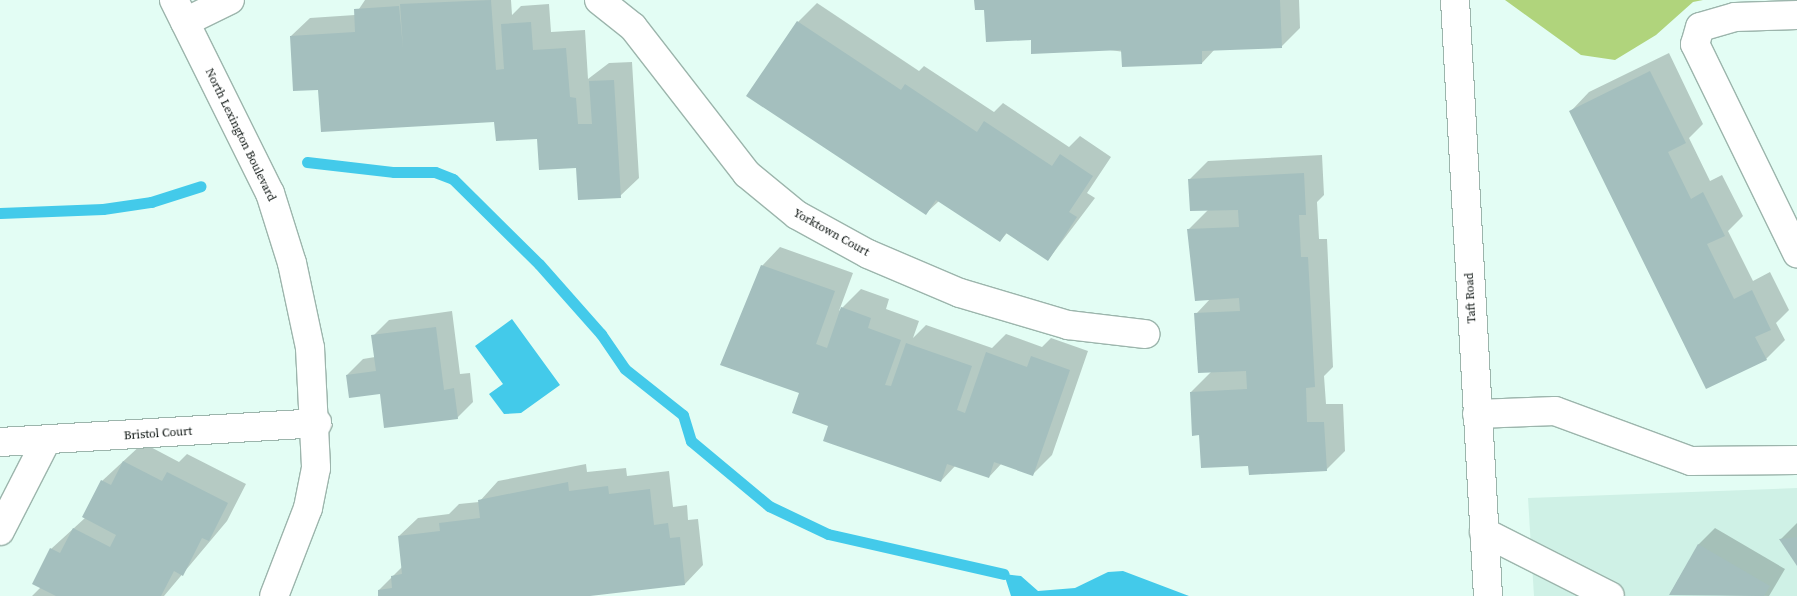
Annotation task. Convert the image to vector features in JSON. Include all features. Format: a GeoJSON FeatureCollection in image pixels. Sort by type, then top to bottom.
{"type":"FeatureCollection","features":[{"type":"Feature","properties":{"kind":"street"},"geometry":{"type":"LineString","coordinates":[[180,11],[230,0]]}},
{"type":"Feature","properties":{"kind":"street","name":"Yorktown Court"},"geometry":{"type":"LineString","coordinates":[[599,0],[633,27],[748,174],[797,215],[868,254],[960,293],[1068,326],[1145,334]]}},
{"type":"Feature","properties":{"kind":"street","name":"Taft Road"},"geometry":{"type":"LineString","coordinates":[[1455,0],[1488,596]]}},
{"type":"Feature","properties":{"kind":"street","name":"North Lexington Boulevard"},"geometry":{"type":"LineString","coordinates":[[180,11],[270,193],[292,263],[310,348],[316,423],[316,468],[308,508],[274,596]]}},
{"type":"Feature","properties":{"kind":"street"},"geometry":{"type":"LineString","coordinates":[[1797,15],[1734,17],[1700,27],[1695,44],[1797,253]]}},
{"type":"Feature","properties":{"kind":"street"},"geometry":{"type":"LineString","coordinates":[[1477,414],[1555,411],[1691,461],[1797,460]]}},
{"type":"Feature","properties":{"kind":"street","name":"Bristol Court"},"geometry":{"type":"LineString","coordinates":[[0,442],[46,441],[316,423]]}},
{"type":"Feature","properties":{"kind":"street"},"geometry":{"type":"LineString","coordinates":[[0,531],[46,441]]}},
{"type":"Feature","properties":{"kind":"street"},"geometry":{"type":"LineString","coordinates":[[1484,532],[1603,594]]}},
{"type":"Feature","properties":{"kind":"shaded area"},"geometry":{"type":"Polygon","coordinates":[[[1797,488],[1797,596],[1534,596],[1528,498],[1797,488]]]}},
{"type":"Feature","properties":{"kind":"green space"},"geometry":{"type":"Polygon","coordinates":[[[1505,0],[1703,0],[1693,2],[1656,35],[1615,60],[1581,55],[1505,0]]]}},
{"type":"Feature","properties":{"kind":"water"},"geometry":{"type":"Polygon","coordinates":[[[512,319],[560,385],[521,413],[504,414],[489,394],[503,384],[475,346],[512,319]]]}},
{"type":"Feature","properties":{"kind":"water"},"geometry":{"type":"Polygon","coordinates":[[[1123,571],[1189,596],[1011,596],[1004,574],[1021,576],[1038,591],[1075,588],[1108,572],[1123,571]]]}},
{"type":"Feature","properties":{"kind":"building"},"geometry":{"type":"Polygon","coordinates":[[[491,0],[496,70],[504,69],[501,24],[531,22],[533,50],[566,48],[570,97],[576,98],[578,124],[592,124],[589,81],[614,80],[621,198],[578,200],[576,168],[539,170],[537,139],[496,141],[494,122],[321,132],[318,90],[293,91],[290,36],[355,32],[354,9],[399,6],[403,48],[400,4],[491,0]]]}},
{"type":"Feature","properties":{"kind":"building"},"geometry":{"type":"Polygon","coordinates":[[[974,0],[1280,0],[1282,48],[1202,51],[1202,64],[1122,67],[1121,50],[1031,54],[1031,40],[986,42],[984,10],[975,10],[974,0]]]}},
{"type":"Feature","properties":{"kind":"building"},"geometry":{"type":"Polygon","coordinates":[[[797,21],[901,90],[905,84],[977,132],[984,121],[1052,166],[1060,154],[1093,176],[1069,212],[1077,217],[1048,261],[1006,233],[1000,242],[936,200],[926,215],[746,96],[797,21]]]}},
{"type":"Feature","properties":{"kind":"building"},"geometry":{"type":"Polygon","coordinates":[[[1650,71],[1686,143],[1668,152],[1691,199],[1703,192],[1725,236],[1707,244],[1734,299],[1752,290],[1771,330],[1755,337],[1767,360],[1706,389],[1569,111],[1650,71]]]}},
{"type":"Feature","properties":{"kind":"building"},"geometry":{"type":"Polygon","coordinates":[[[1304,173],[1306,215],[1299,215],[1301,257],[1308,257],[1315,387],[1306,388],[1307,422],[1324,422],[1327,471],[1249,475],[1248,466],[1201,468],[1199,435],[1192,436],[1190,392],[1247,389],[1246,371],[1198,373],[1194,313],[1240,311],[1239,298],[1195,301],[1187,229],[1239,227],[1238,210],[1190,211],[1188,179],[1304,173]]]}},
{"type":"Feature","properties":{"kind":"building"},"geometry":{"type":"Polygon","coordinates":[[[761,265],[835,291],[816,344],[827,348],[841,307],[871,318],[868,328],[901,340],[885,385],[891,386],[906,343],[972,366],[957,410],[965,413],[986,352],[1027,367],[1031,356],[1070,370],[1033,476],[994,462],[989,478],[947,464],[941,482],[823,441],[828,426],[792,413],[799,393],[720,365],[761,265]]]}},
{"type":"Feature","properties":{"kind":"building"},"geometry":{"type":"Polygon","coordinates":[[[436,327],[444,390],[454,388],[458,419],[384,428],[380,394],[349,398],[346,375],[376,371],[371,335],[436,327]]]}},
{"type":"Feature","properties":{"kind":"building"},"geometry":{"type":"Polygon","coordinates":[[[123,461],[162,481],[167,472],[228,503],[209,541],[202,538],[183,576],[174,571],[161,596],[56,596],[32,584],[50,548],[60,553],[73,528],[110,547],[116,535],[82,517],[101,480],[111,485],[123,461]]]}},
{"type":"Feature","properties":{"kind":"building"},"geometry":{"type":"Polygon","coordinates":[[[568,482],[569,491],[608,486],[609,494],[650,489],[654,525],[668,523],[670,538],[680,537],[685,585],[590,596],[378,596],[378,590],[392,588],[391,576],[402,574],[398,536],[440,531],[439,523],[480,518],[478,500],[568,482]]]}},
{"type":"Feature","properties":{"kind":"building"},"geometry":{"type":"Polygon","coordinates":[[[1797,537],[1797,566],[1779,539],[1797,537]]]}},
{"type":"Feature","properties":{"kind":"building"},"geometry":{"type":"Polygon","coordinates":[[[1698,544],[1770,586],[1764,596],[1669,595],[1698,544]]]}},
{"type":"Feature","properties":{"kind":"waterway"},"geometry":{"type":"LineString","coordinates":[[307,162],[394,172],[435,172],[453,179],[539,264],[601,334],[625,369],[683,415],[691,441],[769,506],[828,534],[1004,574]]}},
{"type":"Feature","properties":{"kind":"waterway"},"geometry":{"type":"LineString","coordinates":[[0,213],[103,209],[151,202],[201,186]]}}]}
